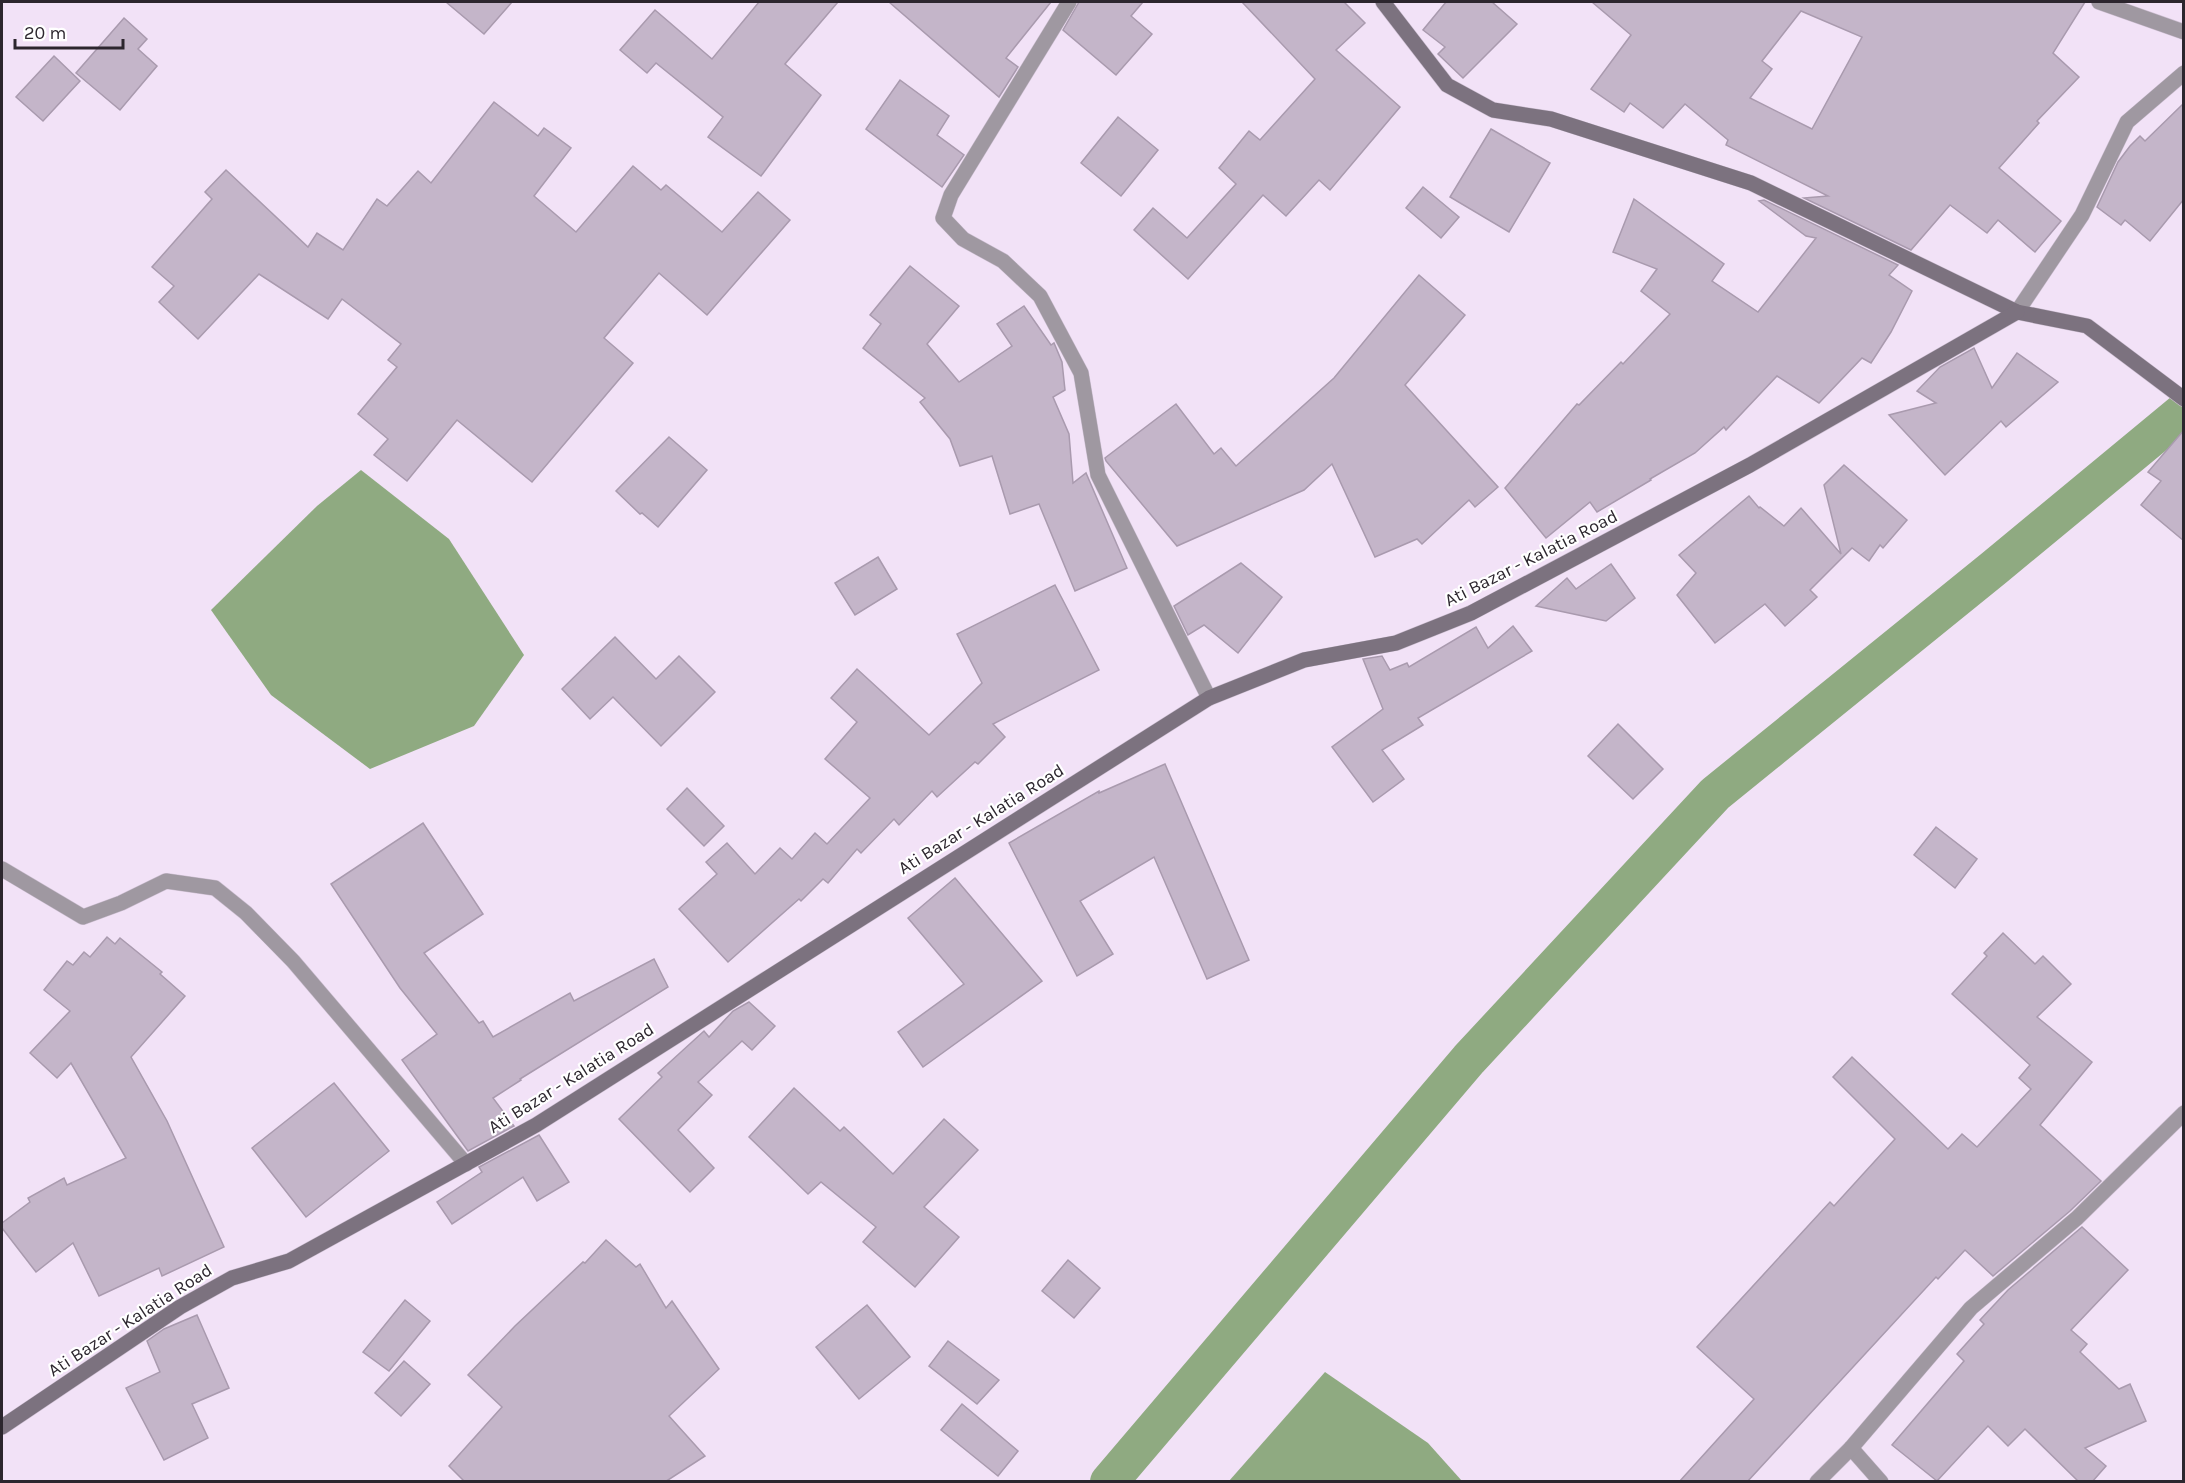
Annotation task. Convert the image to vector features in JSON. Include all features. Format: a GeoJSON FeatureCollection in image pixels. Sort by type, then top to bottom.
{"type":"FeatureCollection","features":[{"type":"Feature","properties":{"kind":"main road"},"geometry":{"type":"LineString","coordinates":[[1383,2],[1447,85],[1493,110],[1551,119],[1751,183],[2016,312],[2087,326],[2184,399]]}},
{"type":"Feature","properties":{"kind":"main road","name":"Ati Bazar - Kalatia Road"},"geometry":{"type":"LineString","coordinates":[[2,1427],[189,1302],[232,1278],[289,1261],[536,1125],[1209,698],[1304,660],[1396,643],[1471,613],[1750,465],[2016,312]]}},
{"type":"Feature","properties":{"kind":"street"},"geometry":{"type":"LineString","coordinates":[[1069,2],[951,195],[943,218],[963,239],[1003,261],[1040,296],[1081,372],[1098,475],[1209,698]]}},
{"type":"Feature","properties":{"kind":"street"},"geometry":{"type":"LineString","coordinates":[[2099,2],[2184,32]]}},
{"type":"Feature","properties":{"kind":"street"},"geometry":{"type":"LineString","coordinates":[[2016,312],[2082,214],[2127,122],[2184,73]]}},
{"type":"Feature","properties":{"kind":"street"},"geometry":{"type":"LineString","coordinates":[[2,870],[84,917],[166,882],[215,888],[246,913],[293,961],[466,1164]]}},
{"type":"Feature","properties":{"kind":"street"},"geometry":{"type":"LineString","coordinates":[[1817,1482],[1851,1448],[1971,1308],[2077,1218],[2184,1113]]}},
{"type":"Feature","properties":{"kind":"street"},"geometry":{"type":"LineString","coordinates":[[1851,1448],[1881,1482]]}},
{"type":"Feature","properties":{"kind":"shaded area"},"geometry":{"type":"Polygon","coordinates":[[[361,470],[449,539],[524,655],[474,726],[370,769],[271,695],[211,610],[317,506],[361,470]]]}},
{"type":"Feature","properties":{"kind":"shaded area"},"geometry":{"type":"Polygon","coordinates":[[[1325,1372],[1428,1443],[1462,1481],[1229,1481],[1325,1372]]]}},
{"type":"Feature","properties":{"kind":"building"},"geometry":{"type":"Polygon","coordinates":[[[446,2],[512,2],[484,34],[446,2]]]}},
{"type":"Feature","properties":{"kind":"building"},"geometry":{"type":"Polygon","coordinates":[[[759,2],[838,2],[785,64],[821,95],[761,176],[708,137],[723,117],[656,63],[647,73],[620,50],[655,10],[712,59],[759,2]]]}},
{"type":"Feature","properties":{"kind":"building"},"geometry":{"type":"Polygon","coordinates":[[[889,2],[1051,2],[1006,58],[1018,67],[999,97],[889,2]]]}},
{"type":"Feature","properties":{"kind":"building"},"geometry":{"type":"Polygon","coordinates":[[[1079,2],[1143,2],[1131,16],[1152,34],[1116,75],[1063,30],[1079,2]]]}},
{"type":"Feature","properties":{"kind":"building"},"geometry":{"type":"Polygon","coordinates":[[[1242,2],[1344,2],[1365,23],[1336,50],[1400,107],[1330,190],[1319,180],[1286,216],[1263,195],[1188,279],[1134,230],[1153,208],[1187,238],[1236,184],[1219,168],[1249,131],[1260,140],[1315,79],[1242,2]]]}},
{"type":"Feature","properties":{"kind":"building"},"geometry":{"type":"Polygon","coordinates":[[[1446,2],[1492,2],[1517,24],[1463,78],[1438,54],[1445,47],[1423,30],[1446,2]]]}},
{"type":"Feature","properties":{"kind":"building"},"geometry":{"type":"Polygon","coordinates":[[[1592,2],[2085,2],[2053,53],[2079,77],[2037,121],[2039,123],[1999,168],[2061,221],[2035,252],[1998,220],[1987,233],[1950,205],[1911,250],[1804,198],[1828,196],[1726,145],[1728,140],[1685,104],[1663,128],[1630,103],[1624,112],[1591,89],[1631,35],[1592,2]],[[1801,11],[1762,61],[1772,69],[1750,98],[1812,129],[1862,37],[1801,11]]]}},
{"type":"Feature","properties":{"kind":"building"},"geometry":{"type":"Polygon","coordinates":[[[124,18],[147,39],[138,49],[157,66],[120,110],[76,73],[124,18]]]}},
{"type":"Feature","properties":{"kind":"building"},"geometry":{"type":"Polygon","coordinates":[[[54,56],[80,81],[43,121],[16,97],[54,56]]]}},
{"type":"Feature","properties":{"kind":"building"},"geometry":{"type":"Polygon","coordinates":[[[900,80],[949,116],[937,135],[964,155],[942,187],[866,129],[900,80]]]}},
{"type":"Feature","properties":{"kind":"building"},"geometry":{"type":"Polygon","coordinates":[[[494,102],[538,136],[544,128],[571,148],[534,196],[576,232],[633,166],[661,190],[666,185],[722,232],[758,192],[790,220],[707,315],[659,273],[604,338],[633,363],[532,482],[457,420],[407,481],[374,455],[388,439],[358,414],[397,367],[388,360],[401,344],[342,299],[328,319],[259,274],[198,339],[159,302],[174,286],[152,267],[212,199],[205,192],[226,170],[308,247],[317,233],[343,250],[377,199],[387,206],[418,171],[431,183],[494,102]]]}},
{"type":"Feature","properties":{"kind":"building"},"geometry":{"type":"Polygon","coordinates":[[[2184,103],[2184,199],[2150,241],[2125,220],[2121,225],[2097,207],[2118,162],[2130,146],[2140,136],[2145,141],[2184,103]]]}},
{"type":"Feature","properties":{"kind":"building"},"geometry":{"type":"Polygon","coordinates":[[[1118,117],[1158,150],[1121,196],[1081,163],[1118,117]]]}},
{"type":"Feature","properties":{"kind":"building"},"geometry":{"type":"Polygon","coordinates":[[[1491,129],[1550,163],[1509,232],[1450,197],[1491,129]]]}},
{"type":"Feature","properties":{"kind":"building"},"geometry":{"type":"Polygon","coordinates":[[[1423,187],[1459,217],[1441,238],[1406,208],[1423,187]]]}},
{"type":"Feature","properties":{"kind":"building"},"geometry":{"type":"Polygon","coordinates":[[[1634,199],[1724,264],[1712,281],[1758,312],[1816,238],[1806,236],[1759,201],[1764,200],[1898,265],[1889,275],[1912,291],[1891,332],[1871,363],[1862,358],[1819,403],[1777,376],[1726,430],[1724,427],[1695,453],[1597,512],[1590,502],[1546,538],[1505,488],[1577,404],[1579,405],[1621,362],[1623,364],[1670,314],[1641,291],[1657,269],[1613,252],[1634,199]]]}},
{"type":"Feature","properties":{"kind":"building"},"geometry":{"type":"Polygon","coordinates":[[[910,266],[959,306],[927,344],[959,382],[1012,346],[997,324],[1024,306],[1051,345],[1054,343],[1062,362],[1065,390],[1053,397],[1069,434],[1073,483],[1086,473],[1127,568],[1075,591],[1039,504],[1010,514],[992,456],[960,466],[950,439],[920,402],[925,398],[863,348],[881,324],[870,315],[910,266]]]}},
{"type":"Feature","properties":{"kind":"building"},"geometry":{"type":"Polygon","coordinates":[[[1419,275],[1465,315],[1405,385],[1498,487],[1475,507],[1469,500],[1422,544],[1417,539],[1375,557],[1332,464],[1304,490],[1177,546],[1106,461],[1105,458],[1176,404],[1214,454],[1221,448],[1236,466],[1334,378],[1419,275]]]}},
{"type":"Feature","properties":{"kind":"building"},"geometry":{"type":"Polygon","coordinates":[[[1974,348],[1992,388],[2017,353],[2058,382],[2006,427],[2001,421],[1945,475],[1889,415],[1936,403],[1917,391],[1940,367],[1974,348]]]}},
{"type":"Feature","properties":{"kind":"building"},"geometry":{"type":"Polygon","coordinates":[[[2184,430],[2184,541],[2141,505],[2161,481],[2148,472],[2184,430]]]}},
{"type":"Feature","properties":{"kind":"building"},"geometry":{"type":"Polygon","coordinates":[[[669,437],[707,470],[658,527],[642,513],[640,514],[616,491],[669,437]]]}},
{"type":"Feature","properties":{"kind":"building"},"geometry":{"type":"Polygon","coordinates":[[[1844,465],[1907,520],[1883,548],[1880,545],[1869,561],[1852,548],[1810,590],[1817,597],[1785,626],[1765,604],[1715,643],[1677,595],[1696,573],[1679,555],[1749,496],[1759,508],[1784,526],[1801,508],[1841,554],[1824,485],[1844,465]]]}},
{"type":"Feature","properties":{"kind":"building"},"geometry":{"type":"Polygon","coordinates":[[[878,557],[897,589],[855,615],[835,583],[878,557]]]}},
{"type":"Feature","properties":{"kind":"building"},"geometry":{"type":"Polygon","coordinates":[[[1241,563],[1282,597],[1238,653],[1204,625],[1188,635],[1174,606],[1241,563]]]}},
{"type":"Feature","properties":{"kind":"building"},"geometry":{"type":"Polygon","coordinates":[[[1611,564],[1635,598],[1606,621],[1536,606],[1567,578],[1576,589],[1611,564]]]}},
{"type":"Feature","properties":{"kind":"building"},"geometry":{"type":"Polygon","coordinates":[[[1055,585],[1099,670],[993,724],[1005,737],[978,764],[975,762],[937,797],[932,791],[899,825],[894,819],[861,853],[857,849],[828,883],[823,879],[801,901],[799,899],[728,962],[679,909],[717,874],[706,862],[727,843],[755,874],[780,848],[792,859],[815,833],[827,844],[870,798],[825,759],[857,722],[831,698],[857,669],[929,735],[982,683],[957,634],[1055,585]]]}},
{"type":"Feature","properties":{"kind":"building"},"geometry":{"type":"Polygon","coordinates":[[[1513,626],[1532,651],[1418,718],[1423,725],[1382,750],[1404,779],[1373,802],[1332,747],[1383,709],[1363,659],[1382,656],[1390,670],[1407,663],[1409,667],[1476,627],[1488,648],[1513,626]]]}},
{"type":"Feature","properties":{"kind":"building"},"geometry":{"type":"Polygon","coordinates":[[[615,637],[656,679],[679,656],[715,692],[661,746],[613,697],[590,719],[562,689],[615,637]]]}},
{"type":"Feature","properties":{"kind":"building"},"geometry":{"type":"Polygon","coordinates":[[[1618,724],[1663,769],[1633,799],[1588,756],[1618,724]]]}},
{"type":"Feature","properties":{"kind":"building"},"geometry":{"type":"Polygon","coordinates":[[[1165,764],[1249,960],[1207,979],[1154,857],[1080,901],[1113,954],[1077,976],[1009,843],[1099,791],[1099,793],[1165,764]]]}},
{"type":"Feature","properties":{"kind":"building"},"geometry":{"type":"Polygon","coordinates":[[[687,788],[724,826],[704,846],[667,809],[687,788]]]}},
{"type":"Feature","properties":{"kind":"building"},"geometry":{"type":"Polygon","coordinates":[[[423,823],[483,914],[424,953],[479,1023],[483,1021],[493,1037],[570,993],[574,1001],[654,959],[668,987],[493,1098],[514,1126],[468,1151],[402,1060],[437,1034],[400,988],[331,884],[423,823]]]}},
{"type":"Feature","properties":{"kind":"building"},"geometry":{"type":"Polygon","coordinates":[[[1936,827],[1977,859],[1955,888],[1914,855],[1936,827]]]}},
{"type":"Feature","properties":{"kind":"building"},"geometry":{"type":"Polygon","coordinates":[[[955,878],[1042,981],[923,1067],[898,1032],[964,984],[908,918],[955,878]]]}},
{"type":"Feature","properties":{"kind":"building"},"geometry":{"type":"Polygon","coordinates":[[[2003,933],[2035,964],[2043,956],[2071,984],[2037,1017],[2092,1062],[2040,1125],[2101,1181],[2070,1211],[1993,1276],[1965,1250],[1938,1279],[1936,1277],[1747,1482],[1679,1482],[1754,1399],[1697,1347],[1830,1202],[1834,1206],[1895,1139],[1833,1077],[1852,1057],[1948,1149],[1962,1134],[1977,1147],[2031,1089],[2019,1078],[2030,1065],[1952,994],[1987,956],[1984,953],[2003,933]]]}},
{"type":"Feature","properties":{"kind":"building"},"geometry":{"type":"Polygon","coordinates":[[[107,937],[115,944],[120,938],[162,972],[160,974],[185,996],[131,1057],[167,1121],[224,1247],[162,1276],[159,1268],[99,1296],[73,1243],[36,1272],[2,1228],[2,1223],[30,1202],[28,1198],[64,1178],[67,1185],[126,1158],[71,1063],[57,1078],[30,1053],[70,1011],[44,990],[67,961],[73,965],[84,952],[90,957],[107,937]]]}},
{"type":"Feature","properties":{"kind":"building"},"geometry":{"type":"Polygon","coordinates":[[[749,1002],[775,1026],[752,1050],[742,1041],[698,1082],[712,1095],[678,1130],[714,1168],[690,1192],[619,1119],[662,1077],[658,1073],[704,1031],[709,1037],[733,1011],[749,1002]]]}},
{"type":"Feature","properties":{"kind":"building"},"geometry":{"type":"Polygon","coordinates":[[[334,1083],[389,1151],[306,1217],[252,1148],[334,1083]]]}},
{"type":"Feature","properties":{"kind":"building"},"geometry":{"type":"Polygon","coordinates":[[[794,1088],[840,1131],[844,1127],[893,1174],[944,1119],[978,1150],[924,1207],[959,1237],[915,1287],[863,1242],[876,1227],[821,1182],[808,1194],[749,1137],[794,1088]]]}},
{"type":"Feature","properties":{"kind":"building"},"geometry":{"type":"Polygon","coordinates":[[[539,1135],[569,1182],[537,1201],[523,1177],[452,1224],[437,1202],[482,1172],[479,1167],[539,1135]]]}},
{"type":"Feature","properties":{"kind":"building"},"geometry":{"type":"Polygon","coordinates":[[[2082,1227],[2128,1270],[2071,1330],[2087,1344],[2080,1352],[2119,1389],[2130,1384],[2146,1421],[2085,1448],[2106,1466],[2092,1482],[2079,1482],[2025,1429],[2008,1446],[1988,1426],[1937,1481],[1892,1445],[1964,1361],[1957,1354],[1984,1324],[1980,1320],[2008,1290],[2082,1227]]]}},
{"type":"Feature","properties":{"kind":"building"},"geometry":{"type":"Polygon","coordinates":[[[606,1240],[636,1267],[640,1264],[666,1308],[672,1301],[719,1369],[669,1416],[705,1456],[665,1482],[465,1482],[449,1466],[502,1407],[468,1375],[515,1326],[583,1262],[585,1263],[606,1240]]]}},
{"type":"Feature","properties":{"kind":"building"},"geometry":{"type":"Polygon","coordinates":[[[1068,1260],[1100,1288],[1074,1318],[1042,1291],[1068,1260]]]}},
{"type":"Feature","properties":{"kind":"building"},"geometry":{"type":"Polygon","coordinates":[[[405,1300],[430,1321],[389,1371],[363,1352],[405,1300]]]}},
{"type":"Feature","properties":{"kind":"building"},"geometry":{"type":"Polygon","coordinates":[[[867,1305],[910,1357],[859,1399],[816,1347],[867,1305]]]}},
{"type":"Feature","properties":{"kind":"building"},"geometry":{"type":"Polygon","coordinates":[[[197,1315],[229,1388],[192,1404],[208,1438],[164,1460],[126,1388],[160,1372],[147,1341],[164,1329],[197,1315]]]}},
{"type":"Feature","properties":{"kind":"building"},"geometry":{"type":"Polygon","coordinates":[[[948,1341],[999,1380],[977,1404],[929,1366],[948,1341]]]}},
{"type":"Feature","properties":{"kind":"building"},"geometry":{"type":"Polygon","coordinates":[[[404,1361],[430,1384],[401,1416],[375,1393],[404,1361]]]}},
{"type":"Feature","properties":{"kind":"building"},"geometry":{"type":"Polygon","coordinates":[[[962,1404],[1018,1451],[998,1476],[941,1430],[962,1404]]]}},
{"type":"Feature","properties":{"kind":"waterway"},"geometry":{"type":"LineString","coordinates":[[1109,1482],[1469,1059],[1715,794],[2184,411]]}}]}
